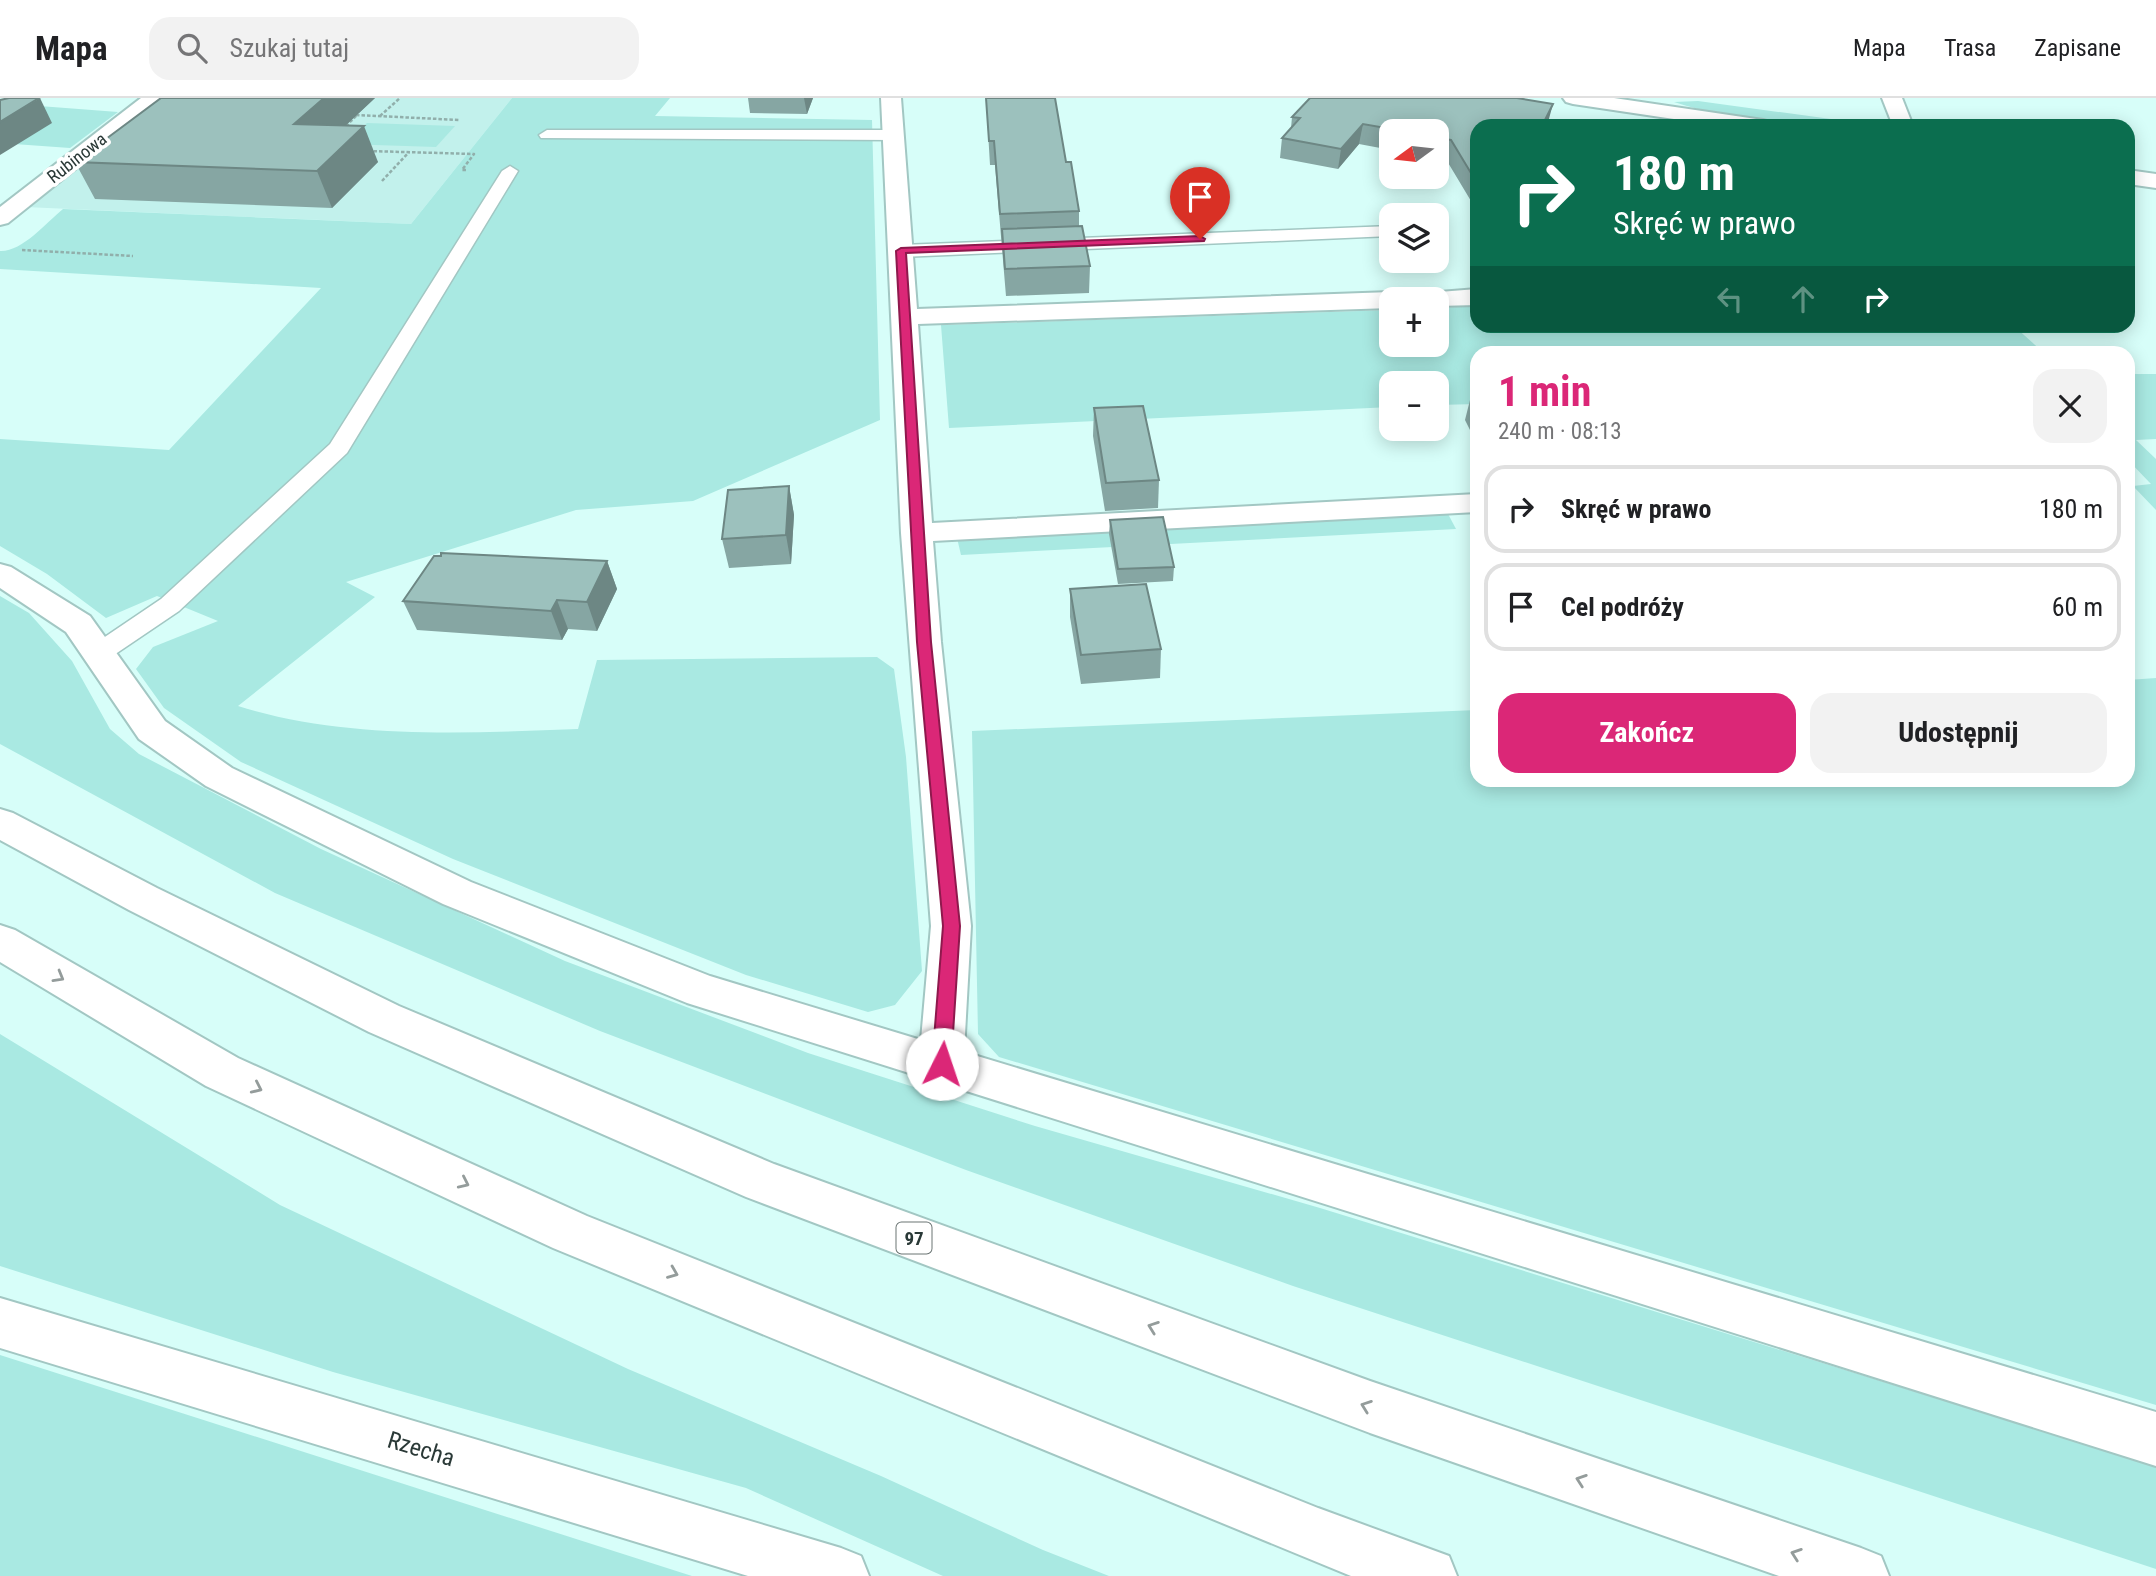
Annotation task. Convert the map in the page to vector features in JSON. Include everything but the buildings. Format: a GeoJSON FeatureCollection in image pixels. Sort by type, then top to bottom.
{"type":"FeatureCollection","features":[{"type":"Feature","properties":{"kind":"street","name":"Rubinowa"},"geometry":{"type":"LineString","coordinates":[[0,218],[154,98]]}},
{"type":"Feature","properties":{"kind":"street"},"geometry":{"type":"LineString","coordinates":[[891,98],[906,317],[916,533],[951,926],[942,1064]]}},
{"type":"Feature","properties":{"kind":"street"},"geometry":{"type":"LineString","coordinates":[[1892,98],[1900,119]]}},
{"type":"Feature","properties":{"kind":"street"},"geometry":{"type":"LineString","coordinates":[[1582,99],[1716,119]]}},
{"type":"Feature","properties":{"kind":"street"},"geometry":{"type":"LineString","coordinates":[[2135,178],[2156,181]]}},
{"type":"Feature","properties":{"kind":"street"},"geometry":{"type":"LineString","coordinates":[[1449,298],[1470,297]]}},
{"type":"Feature","properties":{"kind":"street"},"geometry":{"type":"LineString","coordinates":[[906,317],[1379,300]]}},
{"type":"Feature","properties":{"kind":"street"},"geometry":{"type":"LineString","coordinates":[[916,533],[1470,503]]}},
{"type":"Feature","properties":{"kind":"street"},"geometry":{"type":"LineString","coordinates":[[0,574],[78,624],[152,730],[219,778],[457,893],[702,991],[2156,1439]]}},
{"type":"Feature","properties":{"kind":"street","name":"97"},"geometry":{"type":"LineString","coordinates":[[0,823],[143,899],[384,1019],[762,1182],[1370,1407],[1861,1576]]}},
{"type":"Feature","properties":{"kind":"street"},"geometry":{"type":"LineString","coordinates":[[0,942],[222,1072],[570,1231],[1318,1536],[1429,1576]]}},
{"type":"Feature","properties":{"kind":"street","name":"Rzecha"},"geometry":{"type":"LineString","coordinates":[[0,1323],[841,1576]]}},
{"type":"Feature","properties":{"kind":"lane"},"geometry":{"type":"LineString","coordinates":[[547,135],[893,135]]}},
{"type":"Feature","properties":{"kind":"lane"},"geometry":{"type":"LineString","coordinates":[[99,653],[170,605],[339,447],[510,171]]}},
{"type":"Feature","properties":{"kind":"lane"},"geometry":{"type":"LineString","coordinates":[[901,251],[1379,231]]}},
{"type":"Feature","properties":{"kind":"path"},"geometry":{"type":"LineString","coordinates":[[380,117],[400,98]]}},
{"type":"Feature","properties":{"kind":"path"},"geometry":{"type":"LineString","coordinates":[[345,115],[460,120]]}},
{"type":"Feature","properties":{"kind":"path"},"geometry":{"type":"LineString","coordinates":[[339,132],[357,116]]}},
{"type":"Feature","properties":{"kind":"path"},"geometry":{"type":"LineString","coordinates":[[359,150],[460,154]]}},
{"type":"Feature","properties":{"kind":"path"},"geometry":{"type":"LineString","coordinates":[[382,181],[410,152]]}},
{"type":"Feature","properties":{"kind":"path"},"geometry":{"type":"LineString","coordinates":[[22,250],[133,256]]}},
{"type":"Feature","properties":{"kind":"shaded area"},"geometry":{"type":"Polygon","coordinates":[[[172,98],[512,98],[411,224],[25,207],[172,98]]]}},
{"type":"Feature","properties":{"kind":"shaded area"},"geometry":{"type":"Polygon","coordinates":[[[512,98],[670,98],[655,116],[872,120],[880,420],[693,501],[576,510],[346,582],[375,597],[238,706],[321,724],[407,732],[578,729],[597,660],[877,657],[894,669],[906,757],[922,971],[895,1005],[868,1012],[746,975],[453,859],[241,762],[164,708],[136,669],[153,647],[218,621],[157,596],[106,618],[47,574],[0,546],[0,439],[169,450],[321,288],[0,269],[0,251],[25,242],[63,209],[411,224],[512,98]]]}},
{"type":"Feature","properties":{"kind":"shaded area"},"geometry":{"type":"Polygon","coordinates":[[[1698,101],[1830,119],[1750,119],[1674,102],[1698,101]]]}},
{"type":"Feature","properties":{"kind":"shaded area"},"geometry":{"type":"Polygon","coordinates":[[[0,103],[118,112],[70,148],[0,143],[0,103]]]}},
{"type":"Feature","properties":{"kind":"shaded area"},"geometry":{"type":"Polygon","coordinates":[[[367,123],[455,126],[436,147],[344,144],[367,123]]]}},
{"type":"Feature","properties":{"kind":"shaded area"},"geometry":{"type":"Polygon","coordinates":[[[1470,306],[1470,333],[2022,333],[2036,346],[1470,346],[1470,404],[1449,405],[1449,371],[1379,371],[1379,408],[949,428],[941,325],[1379,310],[1379,357],[1449,357],[1449,307],[1470,306]]]}},
{"type":"Feature","properties":{"kind":"shaded area"},"geometry":{"type":"Polygon","coordinates":[[[2135,374],[2156,374],[2156,439],[2136,440],[2156,459],[2156,510],[2135,488],[2135,486],[2151,484],[2135,467],[2135,374]]]}},
{"type":"Feature","properties":{"kind":"shaded area"},"geometry":{"type":"Polygon","coordinates":[[[1447,512],[1456,529],[961,555],[957,538],[1447,512]]]}},
{"type":"Feature","properties":{"kind":"shaded area"},"geometry":{"type":"Polygon","coordinates":[[[0,596],[29,613],[72,661],[110,729],[139,754],[321,849],[565,961],[808,1053],[1035,1126],[1320,1208],[2156,1466],[2156,1569],[1293,1286],[966,1170],[600,1031],[275,893],[0,744],[0,596]]]}},
{"type":"Feature","properties":{"kind":"shaded area"},"geometry":{"type":"Polygon","coordinates":[[[2156,678],[2156,1405],[999,1057],[978,1034],[972,731],[1470,710],[1470,787],[2135,787],[2135,680],[2156,678]]]}},
{"type":"Feature","properties":{"kind":"shaded area"},"geometry":{"type":"Polygon","coordinates":[[[0,1034],[280,1205],[628,1369],[881,1476],[1043,1550],[1109,1576],[943,1576],[746,1488],[333,1372],[0,1266],[0,1034]]]}},
{"type":"Feature","properties":{"kind":"shaded area"},"geometry":{"type":"Polygon","coordinates":[[[0,1355],[692,1576],[0,1576],[0,1355]]]}},
{"type":"Feature","properties":{"kind":"route"},"geometry":{"type":"LineString","coordinates":[[942,1064],[951,926],[924,642],[901,251],[1200,239]]}}]}
